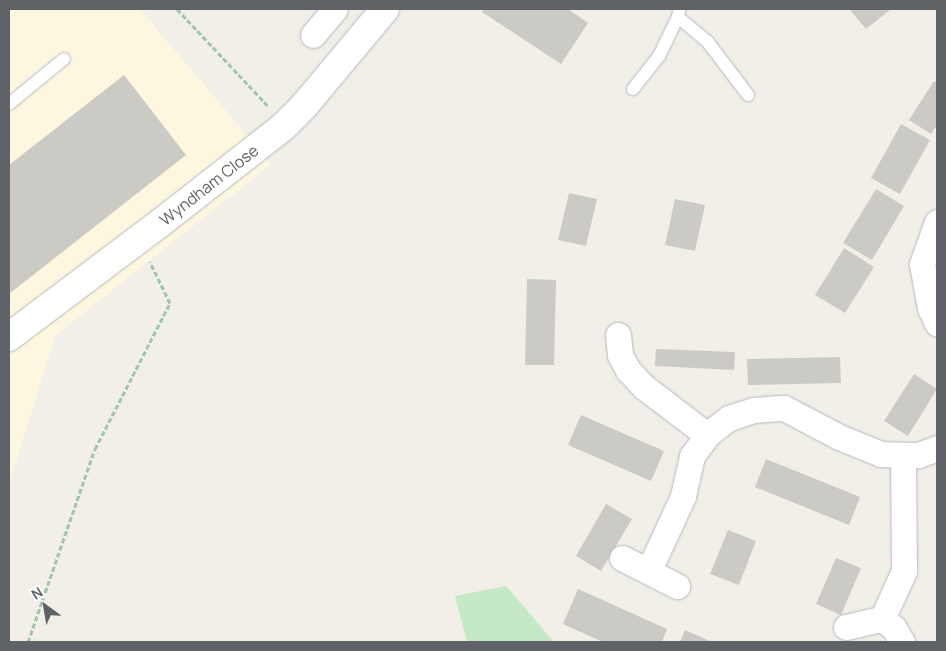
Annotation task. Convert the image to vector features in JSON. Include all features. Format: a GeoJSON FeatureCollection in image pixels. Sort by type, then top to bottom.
{"type":"FeatureCollection","features":[{"type":"Feature","properties":{"kind":"street"},"geometry":{"type":"LineString","coordinates":[[313,35],[335,9]]}},
{"type":"Feature","properties":{"kind":"street","name":"Wyndham Close"},"geometry":{"type":"LineString","coordinates":[[9,337],[283,127],[304,106],[386,9]]}},
{"type":"Feature","properties":{"kind":"street"},"geometry":{"type":"LineString","coordinates":[[937,222],[922,264],[930,308],[937,323]]}},
{"type":"Feature","properties":{"kind":"street"},"geometry":{"type":"LineString","coordinates":[[618,334],[620,355],[628,370],[644,387],[707,435]]}},
{"type":"Feature","properties":{"kind":"street"},"geometry":{"type":"LineString","coordinates":[[649,570],[683,496],[692,456],[707,435],[729,418],[753,410],[784,408],[839,437],[881,454],[918,455],[937,448]]}},
{"type":"Feature","properties":{"kind":"street"},"geometry":{"type":"LineString","coordinates":[[882,619],[904,571],[903,454]]}},
{"type":"Feature","properties":{"kind":"street"},"geometry":{"type":"LineString","coordinates":[[622,558],[649,570],[677,586]]}},
{"type":"Feature","properties":{"kind":"street"},"geometry":{"type":"LineString","coordinates":[[846,627],[882,619],[894,628],[902,642]]}},
{"type":"Feature","properties":{"kind":"lane"},"geometry":{"type":"LineString","coordinates":[[633,89],[658,56],[679,13],[707,41],[748,95]]}},
{"type":"Feature","properties":{"kind":"lane"},"geometry":{"type":"LineString","coordinates":[[9,104],[64,59]]}},
{"type":"Feature","properties":{"kind":"path"},"geometry":{"type":"LineString","coordinates":[[177,9],[273,112]]}},
{"type":"Feature","properties":{"kind":"path"},"geometry":{"type":"LineString","coordinates":[[28,642],[95,449],[170,303],[139,239]]}},
{"type":"Feature","properties":{"kind":"shaded area"},"geometry":{"type":"Polygon","coordinates":[[[9,9],[140,9],[271,164],[56,335],[9,484],[9,9]]]}},
{"type":"Feature","properties":{"kind":"green space"},"geometry":{"type":"Polygon","coordinates":[[[506,586],[554,642],[467,642],[455,596],[506,586]]]}},
{"type":"Feature","properties":{"kind":"building"},"geometry":{"type":"Polygon","coordinates":[[[484,9],[568,9],[588,23],[561,64],[482,12],[484,9]]]}},
{"type":"Feature","properties":{"kind":"building"},"geometry":{"type":"Polygon","coordinates":[[[849,9],[891,9],[866,29],[849,9]]]}},
{"type":"Feature","properties":{"kind":"building"},"geometry":{"type":"Polygon","coordinates":[[[124,75],[186,155],[9,294],[9,165],[124,75]]]}},
{"type":"Feature","properties":{"kind":"building"},"geometry":{"type":"Polygon","coordinates":[[[934,81],[937,83],[937,125],[931,134],[909,120],[934,81]]]}},
{"type":"Feature","properties":{"kind":"building"},"geometry":{"type":"Polygon","coordinates":[[[901,124],[930,140],[900,194],[871,178],[901,124]]]}},
{"type":"Feature","properties":{"kind":"building"},"geometry":{"type":"Polygon","coordinates":[[[876,189],[904,206],[872,260],[843,243],[876,189]]]}},
{"type":"Feature","properties":{"kind":"building"},"geometry":{"type":"Polygon","coordinates":[[[569,193],[597,199],[586,246],[558,240],[569,193]]]}},
{"type":"Feature","properties":{"kind":"building"},"geometry":{"type":"Polygon","coordinates":[[[675,199],[705,205],[695,251],[665,245],[675,199]]]}},
{"type":"Feature","properties":{"kind":"building"},"geometry":{"type":"Polygon","coordinates":[[[844,248],[874,267],[845,313],[815,295],[844,248]]]}},
{"type":"Feature","properties":{"kind":"building"},"geometry":{"type":"Polygon","coordinates":[[[527,279],[556,280],[554,365],[525,365],[527,279]]]}},
{"type":"Feature","properties":{"kind":"building"},"geometry":{"type":"Polygon","coordinates":[[[656,349],[735,352],[734,370],[655,366],[656,349]]]}},
{"type":"Feature","properties":{"kind":"building"},"geometry":{"type":"Polygon","coordinates":[[[840,357],[841,383],[748,385],[747,359],[840,357]]]}},
{"type":"Feature","properties":{"kind":"building"},"geometry":{"type":"Polygon","coordinates":[[[914,374],[937,389],[908,436],[884,421],[914,374]]]}},
{"type":"Feature","properties":{"kind":"building"},"geometry":{"type":"Polygon","coordinates":[[[581,415],[664,451],[651,481],[568,445],[581,415]]]}},
{"type":"Feature","properties":{"kind":"building"},"geometry":{"type":"Polygon","coordinates":[[[766,459],[860,497],[849,525],[755,487],[766,459]]]}},
{"type":"Feature","properties":{"kind":"building"},"geometry":{"type":"Polygon","coordinates":[[[606,504],[632,519],[601,571],[576,556],[606,504]]]}},
{"type":"Feature","properties":{"kind":"building"},"geometry":{"type":"Polygon","coordinates":[[[728,530],[756,541],[739,585],[710,574],[728,530]]]}},
{"type":"Feature","properties":{"kind":"building"},"geometry":{"type":"Polygon","coordinates":[[[836,558],[861,568],[841,615],[816,604],[836,558]]]}},
{"type":"Feature","properties":{"kind":"building"},"geometry":{"type":"Polygon","coordinates":[[[578,589],[667,629],[662,642],[603,642],[563,624],[578,589]]]}},
{"type":"Feature","properties":{"kind":"building"},"geometry":{"type":"Polygon","coordinates":[[[685,630],[712,642],[680,642],[685,630]]]}}]}
